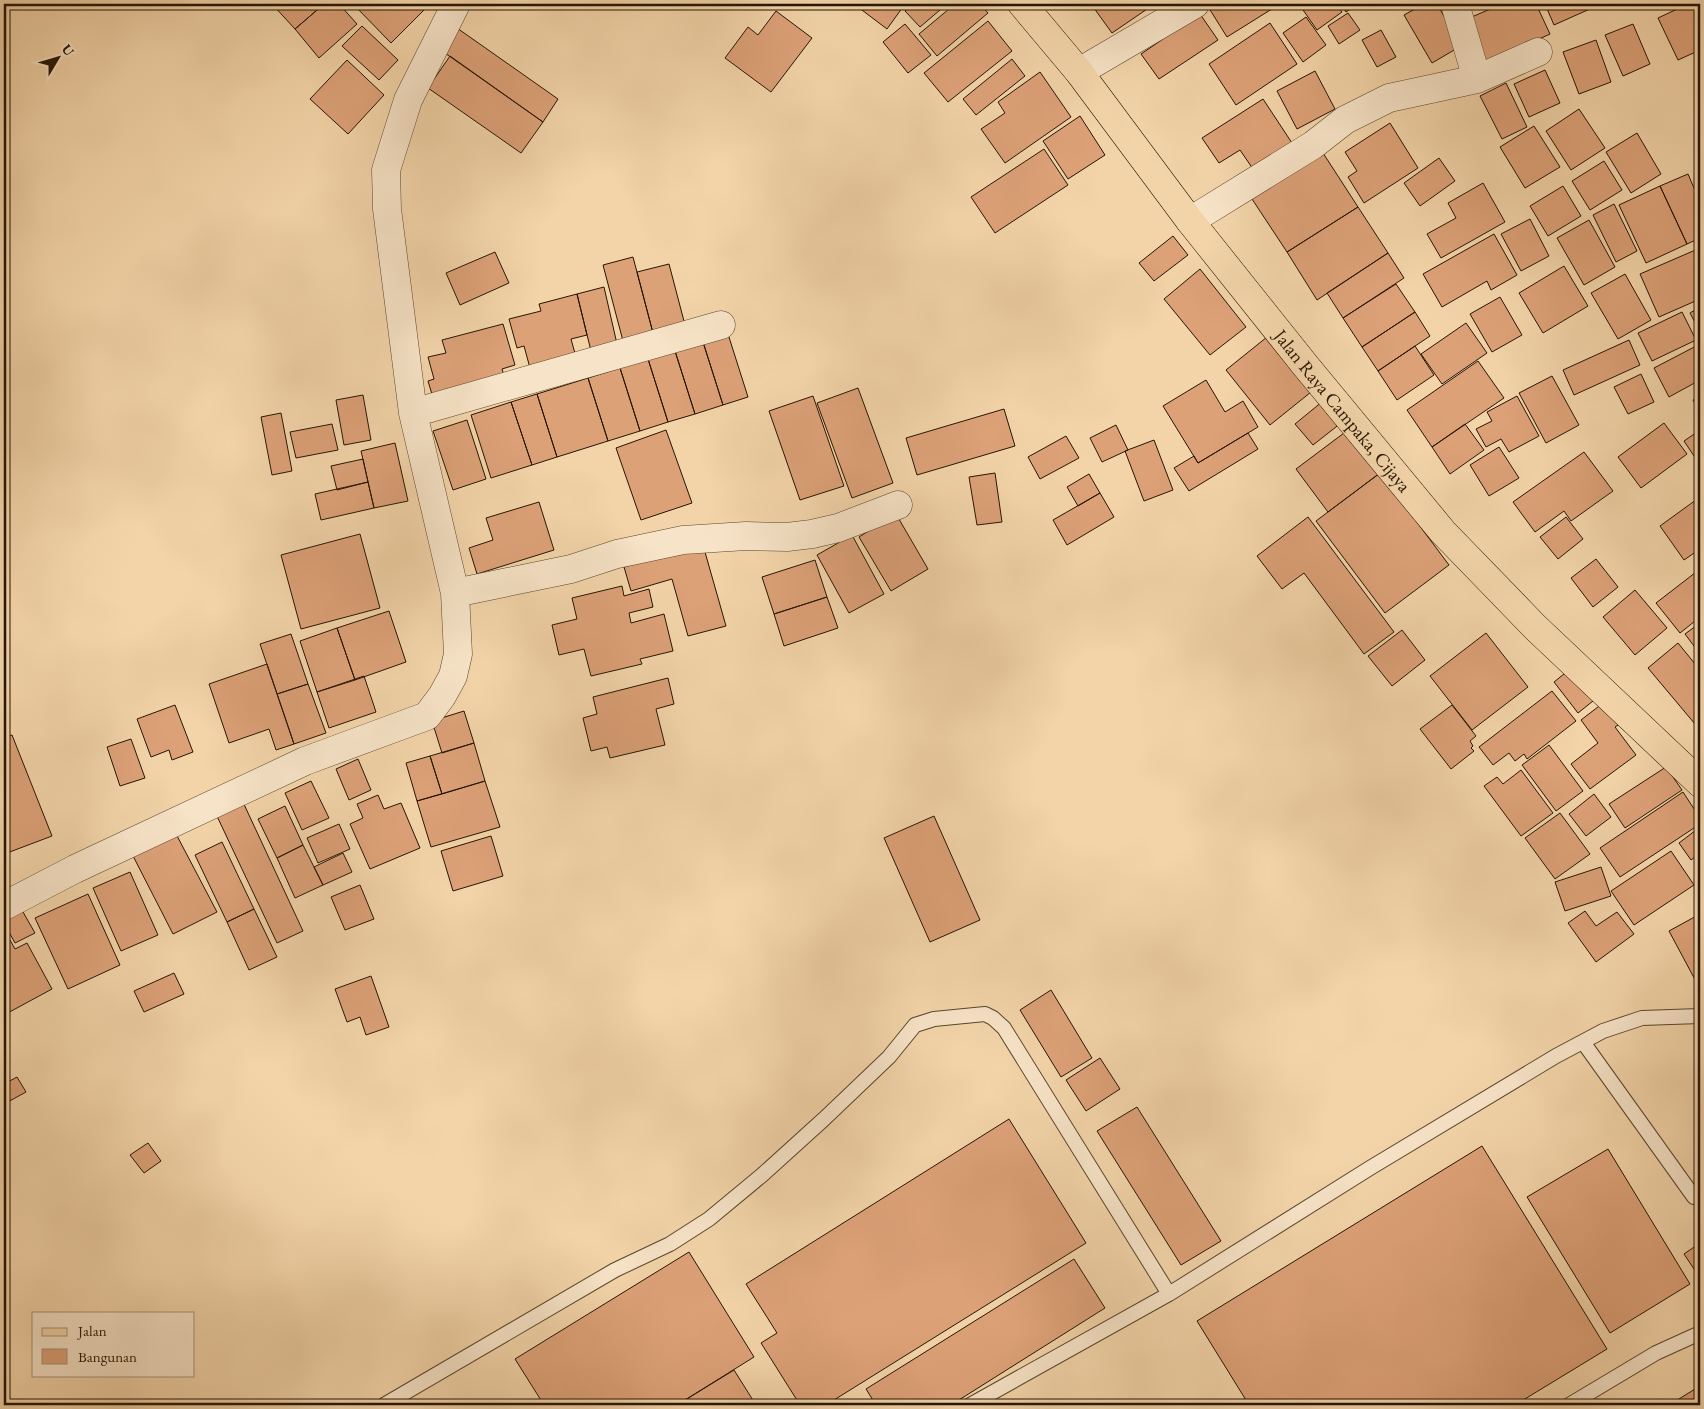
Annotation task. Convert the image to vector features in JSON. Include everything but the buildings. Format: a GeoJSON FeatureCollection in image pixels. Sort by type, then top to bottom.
{"type":"FeatureCollection","features":[{"type":"Feature","properties":{"kind":"main road","name":"Jalan Raya Campaka, Cijaya"},"geometry":{"type":"LineString","coordinates":[[1022,4],[1079,72],[1190,221],[1305,365],[1443,532],[1535,627],[1700,782]]}},
{"type":"Feature","properties":{"kind":"street"},"geometry":{"type":"LineString","coordinates":[[1079,72],[1195,4]]}},
{"type":"Feature","properties":{"kind":"street"},"geometry":{"type":"LineString","coordinates":[[1455,4],[1477,79]]}},
{"type":"Feature","properties":{"kind":"street"},"geometry":{"type":"LineString","coordinates":[[4,906],[76,869],[306,761],[427,716],[442,696],[453,676],[458,654],[455,593],[413,413],[387,209],[386,170],[408,100],[453,5]]}},
{"type":"Feature","properties":{"kind":"street"},"geometry":{"type":"LineString","coordinates":[[1190,221],[1313,145],[1345,120],[1389,98],[1477,79],[1538,52]]}},
{"type":"Feature","properties":{"kind":"street"},"geometry":{"type":"LineString","coordinates":[[413,413],[721,325]]}},
{"type":"Feature","properties":{"kind":"street"},"geometry":{"type":"LineString","coordinates":[[455,593],[571,569],[617,554],[683,540],[746,536],[787,537],[812,534],[838,528],[898,505]]}},
{"type":"Feature","properties":{"kind":"lane"},"geometry":{"type":"LineString","coordinates":[[384,1405],[614,1270],[670,1244],[709,1219],[761,1176],[824,1119],[889,1057],[915,1025],[934,1019],[985,1014],[993,1018],[1004,1028],[1169,1294]]}},
{"type":"Feature","properties":{"kind":"lane"},"geometry":{"type":"LineString","coordinates":[[970,1405],[1169,1294],[1370,1168],[1556,1056],[1603,1032],[1642,1018],[1700,1016]]}},
{"type":"Feature","properties":{"kind":"lane"},"geometry":{"type":"LineString","coordinates":[[1583,1042],[1694,1197]]}},
{"type":"Feature","properties":{"kind":"lane"},"geometry":{"type":"LineString","coordinates":[[1569,1405],[1656,1353],[1700,1333]]}}]}
